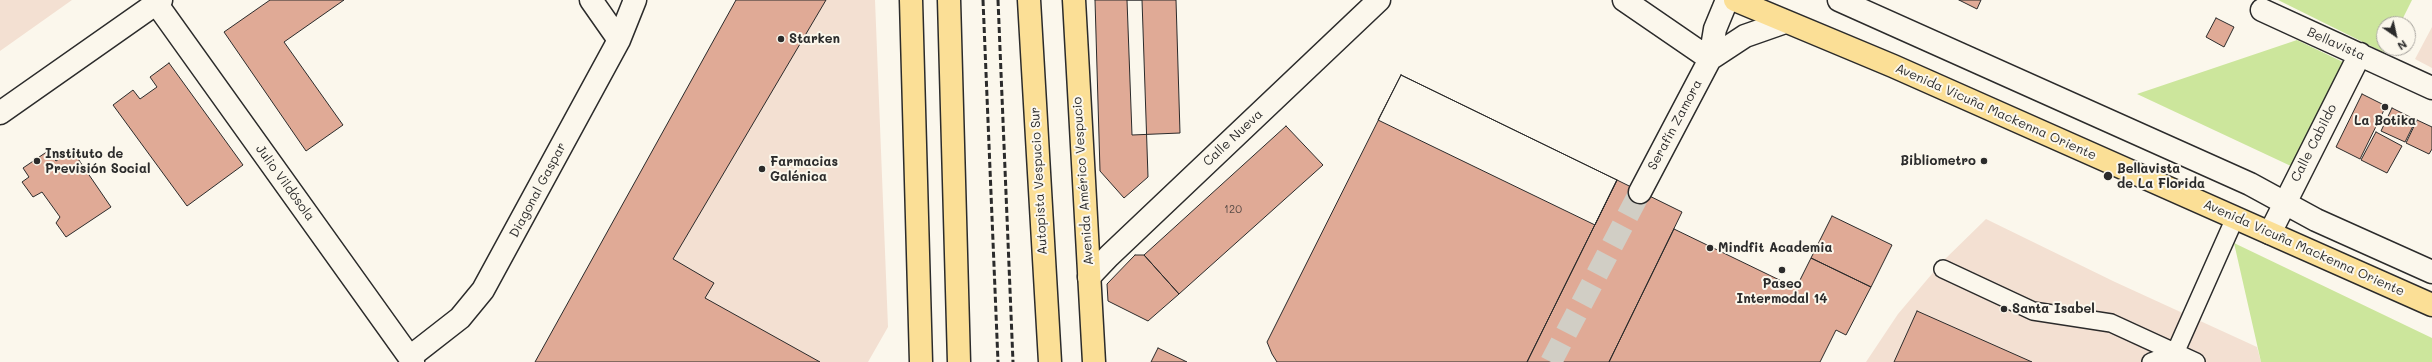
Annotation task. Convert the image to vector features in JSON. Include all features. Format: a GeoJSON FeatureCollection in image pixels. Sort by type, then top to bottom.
{"type":"FeatureCollection","features":[{"type":"Feature","properties":{"kind":"main road"},"geometry":{"type":"LineString","coordinates":[[911,0],[921,362]]}},
{"type":"Feature","properties":{"kind":"main road"},"geometry":{"type":"LineString","coordinates":[[949,0],[959,362]]}},
{"type":"Feature","properties":{"kind":"main road","name":"Autopista Vespucio Sur"},"geometry":{"type":"LineString","coordinates":[[1029,0],[1050,362]]}},
{"type":"Feature","properties":{"kind":"main road","name":"Avenida Américo Vespucio"},"geometry":{"type":"LineString","coordinates":[[1074,0],[1094,362]]}},
{"type":"Feature","properties":{"kind":"main road","name":"Avenida Vicuña Mackenna Oriente"},"geometry":{"type":"LineString","coordinates":[[1735,0],[1893,66],[2432,305]]}},
{"type":"Feature","properties":{"kind":"street"},"geometry":{"type":"LineString","coordinates":[[591,0],[619,40]]}},
{"type":"Feature","properties":{"kind":"street","name":"Diagonal Gaspar"},"geometry":{"type":"LineString","coordinates":[[412,359],[460,318],[483,290],[619,40],[635,0]]}},
{"type":"Feature","properties":{"kind":"street","name":"Calle Nueva"},"geometry":{"type":"LineString","coordinates":[[1089,277],[1108,256],[1379,0]]}},
{"type":"Feature","properties":{"kind":"street"},"geometry":{"type":"LineString","coordinates":[[1624,0],[1710,58],[1745,36],[1785,22]]}},
{"type":"Feature","properties":{"kind":"street","name":"Serafín Zamora"},"geometry":{"type":"LineString","coordinates":[[1640,192],[1710,58],[1715,29],[1727,0]]}},
{"type":"Feature","properties":{"kind":"street"},"geometry":{"type":"LineString","coordinates":[[1839,0],[2250,184],[2283,203],[2432,272]]}},
{"type":"Feature","properties":{"kind":"street"},"geometry":{"type":"LineString","coordinates":[[0,113],[159,2]]}},
{"type":"Feature","properties":{"kind":"street","name":"Julio Vildósola"},"geometry":{"type":"LineString","coordinates":[[159,2],[412,359]]}},
{"type":"Feature","properties":{"kind":"street","name":"Bellavista"},"geometry":{"type":"LineString","coordinates":[[2262,10],[2432,88]]}},
{"type":"Feature","properties":{"kind":"street","name":"Calle Cabildo"},"geometry":{"type":"LineString","coordinates":[[2270,233],[2283,203],[2360,54]]}},
{"type":"Feature","properties":{"kind":"street"},"geometry":{"type":"LineString","coordinates":[[2151,362],[2175,353],[2235,218]]}},
{"type":"Feature","properties":{"kind":"street"},"geometry":{"type":"LineString","coordinates":[[1943,270],[2033,311],[2111,322],[2196,362]]}},
{"type":"Feature","properties":{"kind":"shaded area"},"geometry":{"type":"Polygon","coordinates":[[[0,0],[72,0],[0,51],[0,0]]]}},
{"type":"Feature","properties":{"kind":"shaded area"},"geometry":{"type":"Polygon","coordinates":[[[736,0],[875,0],[888,327],[868,362],[535,362],[736,0]]]}},
{"type":"Feature","properties":{"kind":"shaded area"},"geometry":{"type":"Polygon","coordinates":[[[2432,27],[2432,68],[2415,59],[2432,27]]]}},
{"type":"Feature","properties":{"kind":"shaded area"},"geometry":{"type":"Polygon","coordinates":[[[1986,219],[2115,282],[2257,347],[2261,362],[1866,362],[1898,314],[1942,262],[1986,219]]]}},
{"type":"Feature","properties":{"kind":"green space"},"geometry":{"type":"Polygon","coordinates":[[[2278,0],[2412,0],[2404,16],[2376,16],[2376,49],[2278,0]]]}},
{"type":"Feature","properties":{"kind":"green space"},"geometry":{"type":"Polygon","coordinates":[[[2297,40],[2345,63],[2293,167],[2137,94],[2297,40]]]}},
{"type":"Feature","properties":{"kind":"green space"},"geometry":{"type":"Polygon","coordinates":[[[2234,243],[2432,338],[2432,362],[2261,362],[2234,243]]]}},
{"type":"Feature","properties":{"kind":"building"},"geometry":{"type":"Polygon","coordinates":[[[270,0],[344,0],[284,42],[343,125],[306,151],[224,32],[270,0]]]}},
{"type":"Feature","properties":{"kind":"building"},"geometry":{"type":"Polygon","coordinates":[[[736,0],[826,0],[673,259],[714,283],[705,298],[820,362],[535,362],[736,0]]]}},
{"type":"Feature","properties":{"kind":"building"},"geometry":{"type":"Polygon","coordinates":[[[1095,0],[1142,0],[1148,177],[1124,198],[1100,171],[1095,0]]]}},
{"type":"Feature","properties":{"kind":"building"},"geometry":{"type":"Polygon","coordinates":[[[1127,0],[1176,0],[1180,133],[1132,135],[1127,0]]]}},
{"type":"Feature","properties":{"kind":"building"},"geometry":{"type":"Polygon","coordinates":[[[1959,0],[1981,0],[1977,9],[1959,0]]]}},
{"type":"Feature","properties":{"kind":"building"},"geometry":{"type":"Polygon","coordinates":[[[2216,18],[2234,27],[2224,47],[2206,37],[2216,18]]]}},
{"type":"Feature","properties":{"kind":"building"},"geometry":{"type":"Polygon","coordinates":[[[169,63],[243,165],[187,206],[113,105],[133,90],[140,99],[157,87],[150,77],[169,63]]]}},
{"type":"Feature","properties":{"kind":"building"},"geometry":{"type":"Polygon","coordinates":[[[1401,75],[1617,180],[1527,362],[1277,362],[1272,354],[1267,342],[1401,75]]]}},
{"type":"Feature","properties":{"kind":"building"},"geometry":{"type":"Polygon","coordinates":[[[1401,75],[1617,180],[1595,225],[1378,120],[1401,75]]]}},
{"type":"Feature","properties":{"kind":"building"},"geometry":{"type":"Polygon","coordinates":[[[2362,94],[2386,106],[2360,159],[2336,147],[2362,94]]]}},
{"type":"Feature","properties":{"kind":"building"},"geometry":{"type":"Polygon","coordinates":[[[2392,108],[2416,120],[2405,142],[2381,131],[2392,108]]]}},
{"type":"Feature","properties":{"kind":"building"},"geometry":{"type":"Polygon","coordinates":[[[2417,120],[2432,127],[2432,149],[2429,154],[2406,143],[2417,120]]]}},
{"type":"Feature","properties":{"kind":"building"},"geometry":{"type":"Polygon","coordinates":[[[1286,126],[1323,165],[1179,294],[1144,255],[1286,126]]]}},
{"type":"Feature","properties":{"kind":"building"},"geometry":{"type":"Polygon","coordinates":[[[2376,132],[2402,146],[2387,173],[2361,160],[2376,132]]]}},
{"type":"Feature","properties":{"kind":"building"},"geometry":{"type":"Polygon","coordinates":[[[72,150],[111,207],[66,237],[56,223],[60,217],[42,192],[33,197],[22,182],[29,177],[23,168],[48,151],[56,161],[72,150]]]}},
{"type":"Feature","properties":{"kind":"building"},"geometry":{"type":"Polygon","coordinates":[[[1617,180],[1682,212],[1609,362],[1527,362],[1617,180]]]}},
{"type":"Feature","properties":{"kind":"building"},"geometry":{"type":"Polygon","coordinates":[[[1832,216],[1892,245],[1871,287],[1811,258],[1832,216]]]}},
{"type":"Feature","properties":{"kind":"building"},"geometry":{"type":"Polygon","coordinates":[[[1674,229],[1796,288],[1811,258],[1871,287],[1846,335],[1836,330],[1820,362],[1609,362],[1674,229]]]}},
{"type":"Feature","properties":{"kind":"building"},"geometry":{"type":"Polygon","coordinates":[[[1135,255],[1144,255],[1179,294],[1148,321],[1108,301],[1107,284],[1135,255]]]}},
{"type":"Feature","properties":{"kind":"building"},"geometry":{"type":"Polygon","coordinates":[[[1917,311],[2032,362],[1894,362],[1917,311]]]}},
{"type":"Feature","properties":{"kind":"building"},"geometry":{"type":"Polygon","coordinates":[[[1158,348],[1187,362],[1151,362],[1158,348]]]}},
{"type":"Feature","properties":{"kind":"tunnel"},"geometry":{"type":"LineString","coordinates":[[1551,362],[1640,192]]}},
{"type":"Feature","properties":{"kind":"railway"},"geometry":{"type":"LineString","coordinates":[[983,0],[998,362]]}},
{"type":"Feature","properties":{"kind":"railway"},"geometry":{"type":"LineString","coordinates":[[998,0],[1013,362]]}},
{"type":"Feature","properties":{"kind":"place","name":"Starken"},"geometry":{"type":"Point","coordinates":[781,39]}},
{"type":"Feature","properties":{"kind":"place","name":"La Botika"},"geometry":{"type":"Point","coordinates":[2385,107]}},
{"type":"Feature","properties":{"kind":"place","name":"Instituto de Previsión Social"},"geometry":{"type":"Point","coordinates":[37,161]}},
{"type":"Feature","properties":{"kind":"place","name":"Bibliometro"},"geometry":{"type":"Point","coordinates":[1984,161]}},
{"type":"Feature","properties":{"kind":"place","name":"Farmacias Galénica"},"geometry":{"type":"Point","coordinates":[762,169]}},
{"type":"Feature","properties":{"kind":"place","name":"Bellavista de La Florida"},"geometry":{"type":"Point","coordinates":[2108,176]}},
{"type":"Feature","properties":{"kind":"place","name":"Mindfit Academia"},"geometry":{"type":"Point","coordinates":[1710,248]}},
{"type":"Feature","properties":{"kind":"place","name":"Paseo Intermodal 14"},"geometry":{"type":"Point","coordinates":[1782,270]}},
{"type":"Feature","properties":{"kind":"place","name":"Santa Isabel"},"geometry":{"type":"Point","coordinates":[2004,309]}}]}
